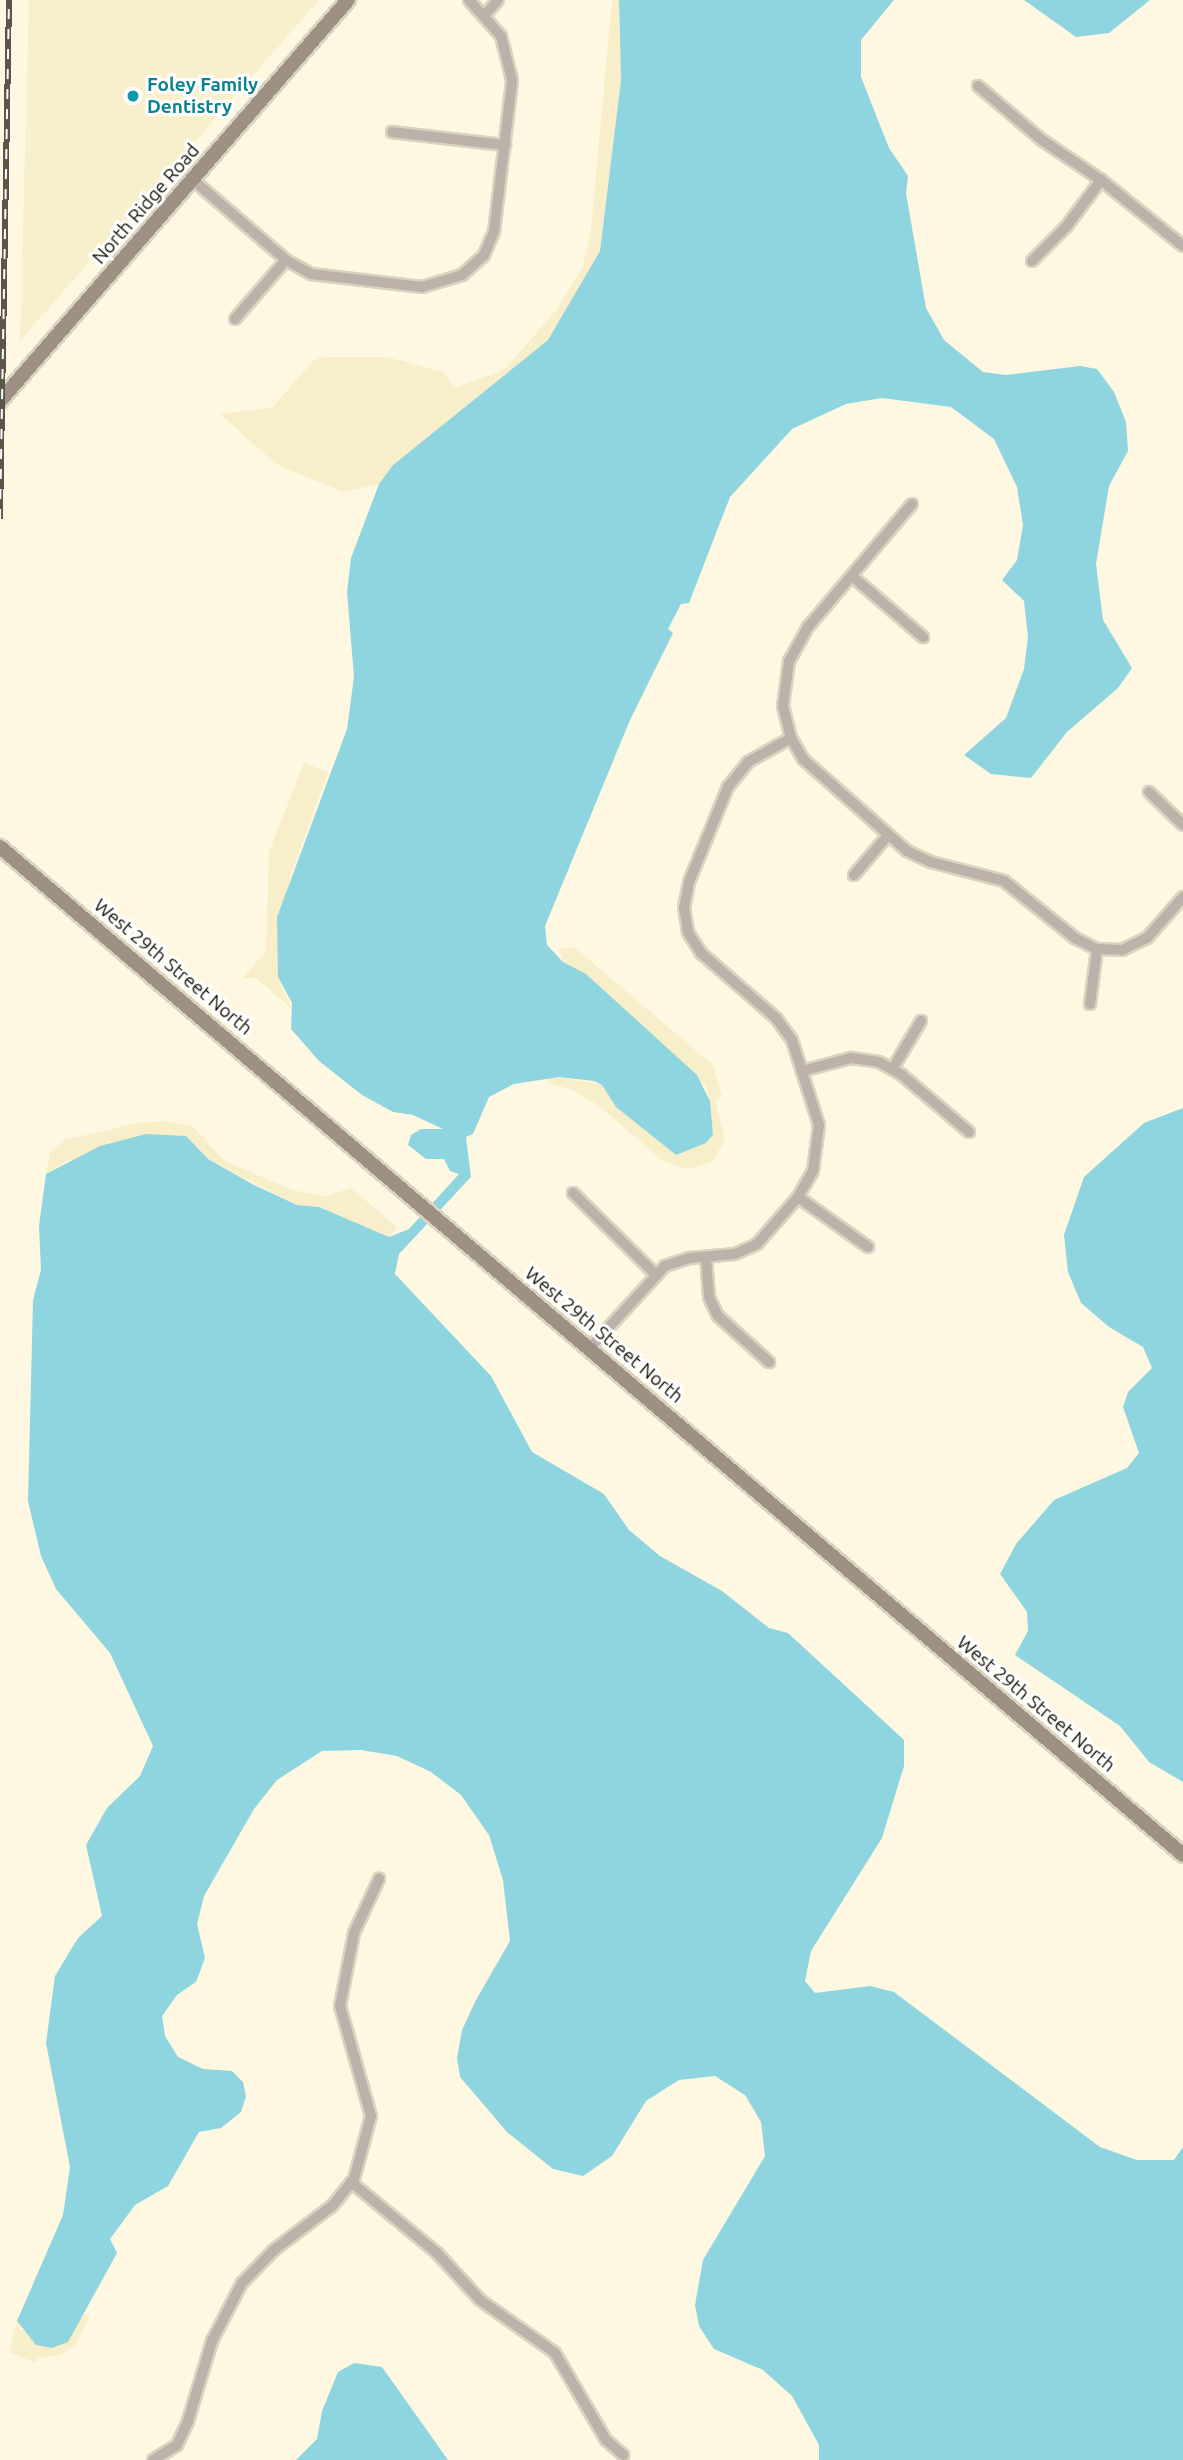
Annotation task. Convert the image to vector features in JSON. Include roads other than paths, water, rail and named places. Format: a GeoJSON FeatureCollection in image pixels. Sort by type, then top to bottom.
{"type":"FeatureCollection","features":[{"type":"Feature","properties":{"kind":"main road","name":"North Ridge Road"},"geometry":{"type":"LineString","coordinates":[[0,401],[348,0]]}},
{"type":"Feature","properties":{"kind":"main road","name":"West 29th Street North"},"geometry":{"type":"LineString","coordinates":[[0,847],[1183,1855]]}},
{"type":"Feature","properties":{"kind":"street"},"geometry":{"type":"LineString","coordinates":[[193,180],[286,260],[324,277],[422,287],[463,275],[484,255],[495,232],[511,65],[501,36],[469,0]]}},
{"type":"Feature","properties":{"kind":"street"},"geometry":{"type":"LineString","coordinates":[[484,16],[498,0]]}},
{"type":"Feature","properties":{"kind":"street"},"geometry":{"type":"LineString","coordinates":[[978,86],[1051,146],[1101,180],[1183,246]]}},
{"type":"Feature","properties":{"kind":"street"},"geometry":{"type":"LineString","coordinates":[[392,132],[505,145]]}},
{"type":"Feature","properties":{"kind":"street"},"geometry":{"type":"LineString","coordinates":[[1032,261],[1066,227],[1101,180]]}},
{"type":"Feature","properties":{"kind":"street"},"geometry":{"type":"LineString","coordinates":[[235,319],[286,260]]}},
{"type":"Feature","properties":{"kind":"street"},"geometry":{"type":"LineString","coordinates":[[912,504],[804,632],[789,661],[783,706],[791,738],[814,772],[919,858],[1004,880],[1075,938],[1097,949],[1122,950],[1147,938],[1183,897]]}},
{"type":"Feature","properties":{"kind":"street"},"geometry":{"type":"LineString","coordinates":[[852,576],[923,637]]}},
{"type":"Feature","properties":{"kind":"street"},"geometry":{"type":"LineString","coordinates":[[590,1348],[654,1273],[676,1261],[747,1250],[798,1197],[813,1171],[820,1139],[792,1040],[777,1019],[694,944],[684,908],[689,882],[728,787],[748,762],[791,738]]}},
{"type":"Feature","properties":{"kind":"street"},"geometry":{"type":"LineString","coordinates":[[1150,792],[1183,825]]}},
{"type":"Feature","properties":{"kind":"street"},"geometry":{"type":"LineString","coordinates":[[854,875],[888,835]]}},
{"type":"Feature","properties":{"kind":"street"},"geometry":{"type":"LineString","coordinates":[[1090,1004],[1097,949]]}},
{"type":"Feature","properties":{"kind":"street"},"geometry":{"type":"LineString","coordinates":[[893,1068],[921,1021]]}},
{"type":"Feature","properties":{"kind":"street"},"geometry":{"type":"LineString","coordinates":[[802,1071],[851,1058],[893,1068],[969,1132]]}},
{"type":"Feature","properties":{"kind":"street"},"geometry":{"type":"LineString","coordinates":[[573,1193],[654,1273]]}},
{"type":"Feature","properties":{"kind":"street"},"geometry":{"type":"LineString","coordinates":[[798,1197],[868,1247]]}},
{"type":"Feature","properties":{"kind":"street"},"geometry":{"type":"LineString","coordinates":[[706,1257],[709,1297],[718,1316],[769,1362]]}},
{"type":"Feature","properties":{"kind":"street"},"geometry":{"type":"LineString","coordinates":[[153,2460],[177,2445],[212,2341],[242,2283],[274,2250],[332,2205],[351,2182],[366,2147],[371,2116],[340,2006],[355,1933],[379,1880]]}},
{"type":"Feature","properties":{"kind":"street"},"geometry":{"type":"LineString","coordinates":[[351,2182],[437,2253],[480,2300],[555,2353],[606,2440],[623,2455]]}},
{"type":"Feature","properties":{"kind":"water"},"geometry":{"type":"Polygon","coordinates":[[[619,0],[894,0],[861,40],[861,77],[889,148],[908,176],[906,193],[926,308],[944,340],[983,372],[1006,375],[1080,366],[1097,369],[1114,392],[1126,422],[1128,451],[1109,486],[1096,564],[1103,620],[1132,668],[1118,688],[1067,732],[1031,778],[991,774],[964,755],[1006,718],[1024,669],[1028,637],[1024,601],[1002,580],[1017,560],[1023,525],[1017,487],[994,439],[951,407],[882,398],[846,404],[792,429],[730,497],[689,603],[681,604],[668,629],[673,633],[630,720],[545,926],[547,945],[563,962],[586,974],[697,1075],[710,1101],[713,1135],[706,1143],[676,1155],[616,1107],[602,1085],[594,1081],[559,1077],[514,1084],[489,1097],[473,1134],[466,1137],[471,1177],[399,1254],[395,1274],[491,1376],[532,1452],[604,1494],[629,1530],[660,1556],[722,1591],[769,1628],[788,1633],[904,1740],[904,1766],[882,1838],[811,1951],[805,1981],[815,1993],[870,1986],[894,1992],[1100,2147],[1137,2160],[1174,2160],[1183,2147],[1183,2460],[819,2460],[819,2445],[792,2396],[763,2370],[714,2349],[699,2326],[695,2305],[703,2260],[765,2156],[761,2122],[745,2095],[715,2076],[679,2080],[646,2101],[612,2156],[583,2176],[553,2169],[507,2132],[460,2077],[457,2058],[462,2030],[510,1941],[503,1880],[489,1835],[461,1795],[431,1772],[397,1756],[361,1750],[322,1751],[277,1780],[254,1809],[204,1896],[197,1924],[205,1958],[196,1982],[177,1995],[162,2016],[165,2036],[178,2057],[203,2069],[232,2071],[243,2082],[246,2096],[241,2112],[221,2128],[199,2132],[168,2186],[135,2205],[110,2239],[117,2253],[68,2342],[52,2348],[36,2345],[17,2321],[63,2215],[70,2167],[46,2043],[55,1976],[78,1938],[102,1916],[86,1845],[107,1808],[140,1776],[153,1746],[110,1653],[56,1589],[41,1556],[28,1501],[33,1300],[41,1270],[39,1226],[46,1174],[100,1146],[146,1134],[186,1136],[208,1159],[254,1185],[297,1205],[319,1207],[389,1237],[409,1229],[459,1174],[450,1171],[444,1159],[426,1159],[408,1145],[411,1135],[421,1129],[443,1129],[413,1115],[393,1112],[362,1095],[319,1061],[291,1029],[292,1003],[278,977],[277,917],[347,729],[354,677],[347,592],[351,558],[379,484],[393,465],[548,340],[600,251],[621,80],[619,0]]]}},
{"type":"Feature","properties":{"kind":"water"},"geometry":{"type":"Polygon","coordinates":[[[1024,0],[1150,0],[1109,33],[1076,37],[1024,0]]]}},
{"type":"Feature","properties":{"kind":"water"},"geometry":{"type":"Polygon","coordinates":[[[1183,1108],[1183,1782],[1149,1762],[1120,1726],[1015,1655],[1028,1631],[1027,1612],[1000,1574],[1016,1544],[1054,1500],[1127,1468],[1139,1453],[1123,1407],[1128,1392],[1152,1368],[1143,1347],[1109,1327],[1081,1303],[1068,1272],[1064,1235],[1084,1177],[1144,1123],[1183,1108]]]}},
{"type":"Feature","properties":{"kind":"water"},"geometry":{"type":"Polygon","coordinates":[[[354,2363],[382,2367],[448,2460],[296,2460],[317,2439],[322,2411],[338,2372],[354,2363]]]}},
{"type":"Feature","properties":{"kind":"railway"},"geometry":{"type":"LineString","coordinates":[[0,519],[9,0]]}},
{"type":"Feature","properties":{"kind":"place","name":"Foley Family Dentistry"},"geometry":{"type":"Point","coordinates":[133,96]}}]}
